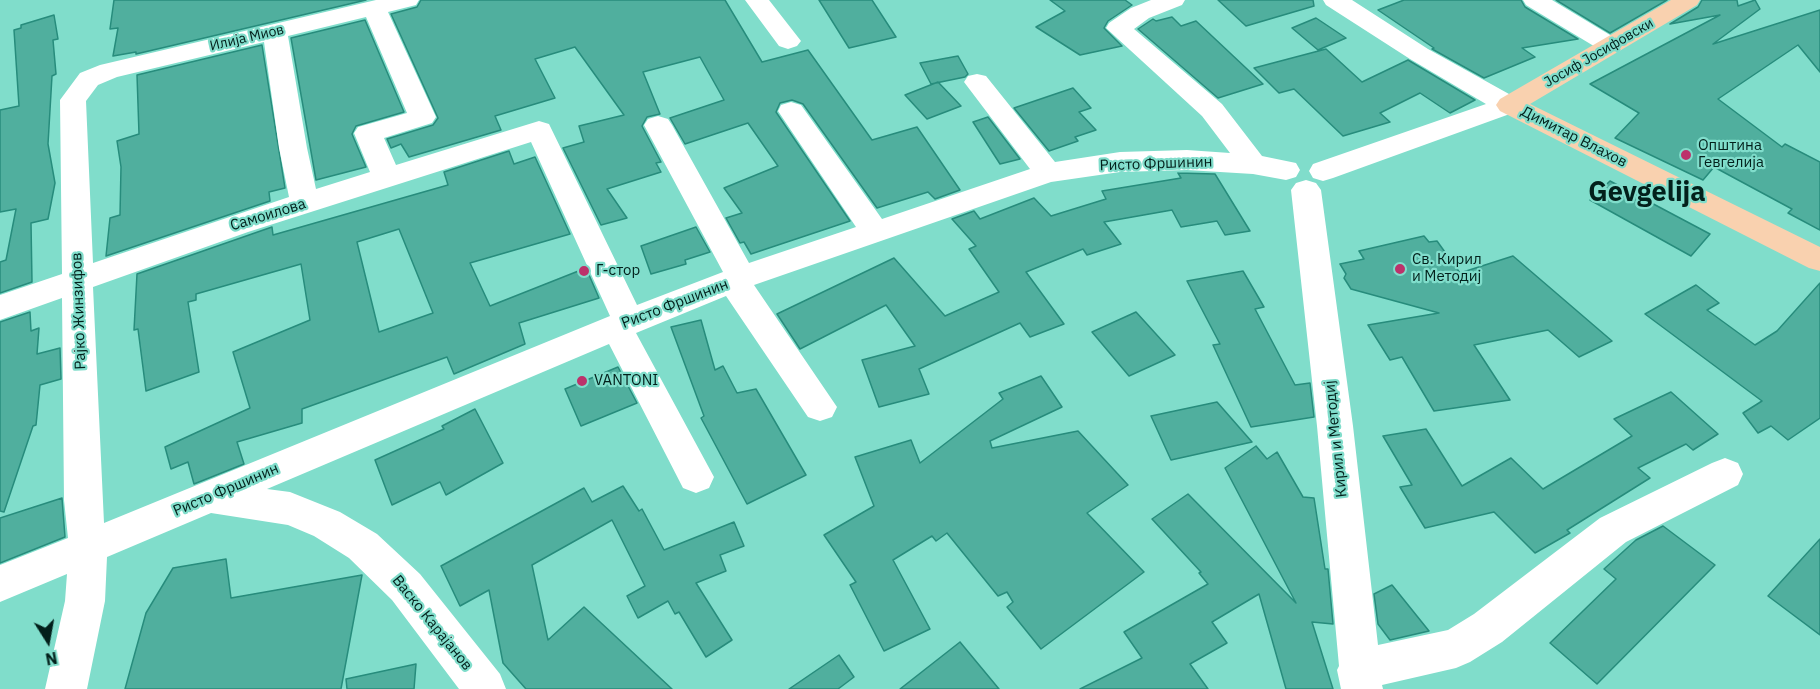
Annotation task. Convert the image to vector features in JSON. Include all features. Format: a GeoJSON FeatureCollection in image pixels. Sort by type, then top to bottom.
{"type":"FeatureCollection","features":[{"type":"Feature","properties":{"kind":"main road","name":"Јосиф Јосифовски"},"geometry":{"type":"LineString","coordinates":[[1509,105],[1688,0]]}},
{"type":"Feature","properties":{"kind":"main road","name":"Димитар Влахов"},"geometry":{"type":"LineString","coordinates":[[1509,105],[1820,260]]}},
{"type":"Feature","properties":{"kind":"street","name":"Илија Миов"},"geometry":{"type":"LineString","coordinates":[[89,79],[109,71],[407,0]]}},
{"type":"Feature","properties":{"kind":"street"},"geometry":{"type":"LineString","coordinates":[[757,0],[788,41]]}},
{"type":"Feature","properties":{"kind":"street"},"geometry":{"type":"LineString","coordinates":[[1173,0],[1140,13],[1119,28],[1212,110],[1253,164]]}},
{"type":"Feature","properties":{"kind":"street","name":"Димитар Влахов"},"geometry":{"type":"LineString","coordinates":[[1335,0],[1419,54],[1509,105]]}},
{"type":"Feature","properties":{"kind":"street"},"geometry":{"type":"LineString","coordinates":[[1535,0],[1611,46]]}},
{"type":"Feature","properties":{"kind":"street"},"geometry":{"type":"LineString","coordinates":[[375,8],[422,117],[368,133],[387,178]]}},
{"type":"Feature","properties":{"kind":"street"},"geometry":{"type":"LineString","coordinates":[[275,32],[304,203]]}},
{"type":"Feature","properties":{"kind":"street","name":"Рајко Жинзифов"},"geometry":{"type":"LineString","coordinates":[[66,689],[85,601],[88,548],[83,500],[73,100],[89,79]]}},
{"type":"Feature","properties":{"kind":"street"},"geometry":{"type":"LineString","coordinates":[[977,82],[1048,173]]}},
{"type":"Feature","properties":{"kind":"street","name":"Ристо Фршинин"},"geometry":{"type":"LineString","coordinates":[[0,584],[622,324],[737,280],[1048,173],[1120,162],[1187,160],[1253,164],[1305,177],[1509,105]]}},
{"type":"Feature","properties":{"kind":"street"},"geometry":{"type":"LineString","coordinates":[[791,111],[875,232]]}},
{"type":"Feature","properties":{"kind":"street"},"geometry":{"type":"LineString","coordinates":[[658,125],[737,280],[820,407]]}},
{"type":"Feature","properties":{"kind":"street","name":"Самоилова"},"geometry":{"type":"LineString","coordinates":[[0,308],[237,224],[539,130],[622,324]]}},
{"type":"Feature","properties":{"kind":"street","name":"Кирил и Методиј"},"geometry":{"type":"LineString","coordinates":[[1305,177],[1335,426],[1360,680]]}},
{"type":"Feature","properties":{"kind":"street"},"geometry":{"type":"LineString","coordinates":[[622,324],[696,477]]}},
{"type":"Feature","properties":{"kind":"street"},"geometry":{"type":"LineString","coordinates":[[1360,680],[1455,648],[1488,628],[1613,530],[1725,474]]}},
{"type":"Feature","properties":{"kind":"street","name":"Вaско Карајанов"},"geometry":{"type":"LineString","coordinates":[[211,497],[290,509],[327,524],[363,546],[406,587],[485,689]]}},
{"type":"Feature","properties":{"kind":"building"},"geometry":{"type":"Polygon","coordinates":[[[114,0],[366,0],[136,54],[136,52],[113,56],[118,28],[110,29],[114,0]]]}},
{"type":"Feature","properties":{"kind":"building"},"geometry":{"type":"Polygon","coordinates":[[[421,0],[725,0],[762,62],[808,50],[872,140],[917,127],[960,190],[935,199],[928,192],[877,208],[803,104],[792,100],[780,103],[776,112],[850,221],[751,254],[744,242],[740,243],[726,218],[742,213],[724,188],[778,166],[748,123],[685,144],[670,118],[724,100],[700,57],[643,72],[660,114],[647,117],[642,126],[661,162],[656,163],[661,172],[607,189],[627,218],[601,225],[563,148],[584,142],[579,126],[624,115],[575,47],[535,59],[555,98],[495,116],[501,130],[409,157],[401,144],[391,148],[387,139],[433,125],[438,118],[391,14],[417,7],[421,0]]]}},
{"type":"Feature","properties":{"kind":"building"},"geometry":{"type":"Polygon","coordinates":[[[819,0],[872,0],[896,37],[849,48],[819,0]]]}},
{"type":"Feature","properties":{"kind":"building"},"geometry":{"type":"Polygon","coordinates":[[[1050,0],[1125,0],[1132,5],[1108,21],[1104,28],[1122,46],[1080,55],[1036,27],[1065,11],[1050,0]]]}},
{"type":"Feature","properties":{"kind":"building"},"geometry":{"type":"Polygon","coordinates":[[[1218,0],[1313,0],[1314,6],[1246,26],[1218,0]]]}},
{"type":"Feature","properties":{"kind":"building"},"geometry":{"type":"Polygon","coordinates":[[[1404,0],[1521,0],[1525,7],[1578,39],[1522,48],[1535,57],[1484,78],[1432,49],[1434,48],[1378,10],[1404,0]]]}},
{"type":"Feature","properties":{"kind":"building"},"geometry":{"type":"Polygon","coordinates":[[[1556,0],[1667,0],[1610,33],[1556,0]]]}},
{"type":"Feature","properties":{"kind":"building"},"geometry":{"type":"Polygon","coordinates":[[[1702,0],[1737,0],[1738,6],[1755,0],[1760,9],[1713,44],[1820,10],[1820,72],[1798,45],[1718,99],[1782,147],[1785,144],[1820,162],[1820,230],[1788,213],[1792,209],[1714,167],[1703,180],[1615,138],[1639,113],[1590,84],[1720,15],[1670,24],[1698,7],[1702,0]]]}},
{"type":"Feature","properties":{"kind":"building"},"geometry":{"type":"Polygon","coordinates":[[[54,15],[58,39],[53,40],[56,74],[52,76],[48,144],[55,183],[48,219],[31,223],[32,282],[0,293],[0,262],[6,260],[16,209],[0,212],[0,110],[19,106],[14,30],[21,28],[21,25],[54,15]]]}},
{"type":"Feature","properties":{"kind":"building"},"geometry":{"type":"Polygon","coordinates":[[[1172,17],[1181,26],[1196,21],[1263,84],[1218,98],[1138,29],[1153,19],[1156,21],[1172,17]]]}},
{"type":"Feature","properties":{"kind":"building"},"geometry":{"type":"Polygon","coordinates":[[[1316,18],[1346,38],[1318,50],[1292,28],[1316,18]]]}},
{"type":"Feature","properties":{"kind":"building"},"geometry":{"type":"Polygon","coordinates":[[[365,20],[404,112],[356,126],[352,134],[366,167],[316,180],[291,38],[365,20]]]}},
{"type":"Feature","properties":{"kind":"building"},"geometry":{"type":"Polygon","coordinates":[[[262,45],[285,188],[269,192],[270,201],[106,256],[110,218],[120,215],[121,167],[117,141],[139,134],[137,75],[262,45]]]}},
{"type":"Feature","properties":{"kind":"building"},"geometry":{"type":"Polygon","coordinates":[[[1326,49],[1362,82],[1408,60],[1475,100],[1450,113],[1420,93],[1380,113],[1390,122],[1343,136],[1294,89],[1279,93],[1254,68],[1326,49]]]}},
{"type":"Feature","properties":{"kind":"building"},"geometry":{"type":"Polygon","coordinates":[[[958,56],[968,74],[965,77],[931,84],[920,63],[958,56]]]}},
{"type":"Feature","properties":{"kind":"building"},"geometry":{"type":"Polygon","coordinates":[[[938,82],[961,106],[927,119],[905,95],[938,82]]]}},
{"type":"Feature","properties":{"kind":"building"},"geometry":{"type":"Polygon","coordinates":[[[1073,88],[1091,108],[1079,112],[1096,130],[1075,137],[1078,141],[1049,151],[1014,108],[1073,88]]]}},
{"type":"Feature","properties":{"kind":"building"},"geometry":{"type":"Polygon","coordinates":[[[988,117],[1020,159],[1000,164],[973,122],[988,117]]]}},
{"type":"Feature","properties":{"kind":"building"},"geometry":{"type":"Polygon","coordinates":[[[509,151],[514,164],[535,157],[570,234],[470,263],[490,306],[586,268],[599,298],[519,323],[525,344],[454,374],[447,357],[302,409],[302,423],[237,442],[244,464],[194,484],[188,462],[171,469],[165,447],[250,408],[233,352],[310,320],[301,264],[196,294],[196,300],[188,302],[199,372],[146,391],[138,329],[134,330],[137,274],[272,227],[273,235],[448,185],[444,172],[509,151]],[[399,229],[357,242],[379,332],[433,313],[399,229]]]}},
{"type":"Feature","properties":{"kind":"building"},"geometry":{"type":"Polygon","coordinates":[[[1178,173],[1215,174],[1250,231],[1225,235],[1217,221],[1181,227],[1172,210],[1104,222],[1121,244],[1087,255],[1083,249],[1026,272],[1064,324],[1030,337],[1020,323],[919,369],[929,394],[879,407],[862,360],[915,346],[886,305],[800,349],[777,314],[894,258],[945,316],[999,292],[969,249],[976,246],[952,219],[974,211],[980,219],[1034,198],[1051,216],[1106,199],[1102,191],[1181,178],[1178,173]]]}},
{"type":"Feature","properties":{"kind":"building"},"geometry":{"type":"Polygon","coordinates":[[[1610,181],[1710,234],[1691,256],[1590,200],[1610,181]]]}},
{"type":"Feature","properties":{"kind":"building"},"geometry":{"type":"Polygon","coordinates":[[[696,227],[710,252],[685,260],[686,264],[651,274],[641,246],[696,227]]]}},
{"type":"Feature","properties":{"kind":"building"},"geometry":{"type":"Polygon","coordinates":[[[1424,236],[1429,242],[1437,241],[1460,273],[1513,256],[1612,341],[1579,357],[1548,330],[1474,345],[1510,400],[1434,411],[1402,357],[1390,360],[1368,325],[1439,313],[1351,289],[1344,278],[1346,274],[1340,264],[1364,259],[1359,251],[1424,236]]]}},
{"type":"Feature","properties":{"kind":"building"},"geometry":{"type":"Polygon","coordinates":[[[1243,271],[1264,307],[1255,309],[1295,385],[1310,383],[1314,417],[1251,427],[1213,345],[1220,344],[1187,281],[1243,271]]]}},
{"type":"Feature","properties":{"kind":"building"},"geometry":{"type":"Polygon","coordinates":[[[1820,283],[1820,418],[1788,440],[1771,426],[1758,433],[1743,413],[1762,401],[1645,314],[1696,285],[1719,303],[1707,310],[1755,345],[1777,331],[1820,283]]]}},
{"type":"Feature","properties":{"kind":"building"},"geometry":{"type":"Polygon","coordinates":[[[30,312],[31,331],[39,328],[37,354],[60,348],[61,379],[40,385],[36,425],[33,426],[4,512],[0,511],[0,322],[30,312]]]}},
{"type":"Feature","properties":{"kind":"building"},"geometry":{"type":"Polygon","coordinates":[[[1136,312],[1175,355],[1129,376],[1092,332],[1136,312]]]}},
{"type":"Feature","properties":{"kind":"building"},"geometry":{"type":"Polygon","coordinates":[[[701,320],[715,370],[723,366],[737,393],[756,389],[806,475],[747,504],[701,418],[704,416],[671,327],[701,320]]]}},
{"type":"Feature","properties":{"kind":"building"},"geometry":{"type":"Polygon","coordinates":[[[618,367],[637,403],[581,426],[565,389],[618,367]]]}},
{"type":"Feature","properties":{"kind":"building"},"geometry":{"type":"Polygon","coordinates":[[[1041,376],[1062,407],[990,441],[992,448],[1078,431],[1128,485],[1087,513],[1144,572],[1041,649],[1007,607],[1013,602],[1007,592],[998,596],[947,533],[936,541],[932,536],[893,560],[930,629],[884,651],[850,585],[856,582],[824,535],[874,506],[855,457],[911,440],[920,463],[1003,399],[999,393],[1041,376]]]}},
{"type":"Feature","properties":{"kind":"building"},"geometry":{"type":"Polygon","coordinates":[[[1671,392],[1718,434],[1693,450],[1686,444],[1638,468],[1650,478],[1567,530],[1570,533],[1535,553],[1494,512],[1425,528],[1400,487],[1412,485],[1383,436],[1426,429],[1462,486],[1511,458],[1543,489],[1632,436],[1614,419],[1671,392]]]}},
{"type":"Feature","properties":{"kind":"building"},"geometry":{"type":"Polygon","coordinates":[[[1217,402],[1252,442],[1171,460],[1151,416],[1217,402]]]}},
{"type":"Feature","properties":{"kind":"building"},"geometry":{"type":"Polygon","coordinates":[[[475,409],[503,463],[446,495],[440,482],[392,505],[375,460],[444,429],[442,426],[475,409]]]}},
{"type":"Feature","properties":{"kind":"building"},"geometry":{"type":"Polygon","coordinates":[[[1256,446],[1267,459],[1277,452],[1303,497],[1314,498],[1325,569],[1328,569],[1333,624],[1312,622],[1333,689],[1286,689],[1259,594],[1212,622],[1227,643],[1190,664],[1208,689],[1080,689],[1142,658],[1124,632],[1208,584],[1199,573],[1201,572],[1152,519],[1188,494],[1296,603],[1225,468],[1256,446]]]}},
{"type":"Feature","properties":{"kind":"building"},"geometry":{"type":"Polygon","coordinates":[[[623,486],[639,511],[642,509],[664,550],[734,522],[744,546],[720,555],[726,571],[696,583],[732,640],[706,657],[679,612],[675,614],[668,601],[638,618],[627,596],[645,586],[612,520],[532,565],[548,640],[584,607],[672,689],[526,689],[503,663],[489,590],[460,606],[441,566],[584,488],[592,502],[623,486]]]}},
{"type":"Feature","properties":{"kind":"building"},"geometry":{"type":"Polygon","coordinates":[[[62,498],[65,537],[0,563],[0,518],[62,498]]]}},
{"type":"Feature","properties":{"kind":"building"},"geometry":{"type":"Polygon","coordinates":[[[1663,526],[1715,565],[1597,684],[1550,643],[1616,579],[1604,569],[1636,540],[1663,526]]]}},
{"type":"Feature","properties":{"kind":"building"},"geometry":{"type":"Polygon","coordinates":[[[1820,539],[1820,635],[1768,596],[1820,539]]]}},
{"type":"Feature","properties":{"kind":"building"},"geometry":{"type":"Polygon","coordinates":[[[226,559],[231,598],[362,575],[341,689],[125,689],[146,613],[173,568],[226,559]]]}},
{"type":"Feature","properties":{"kind":"building"},"geometry":{"type":"Polygon","coordinates":[[[1392,585],[1429,631],[1390,640],[1378,624],[1374,594],[1392,585]]]}},
{"type":"Feature","properties":{"kind":"building"},"geometry":{"type":"Polygon","coordinates":[[[960,642],[999,689],[900,689],[960,642]]]}},
{"type":"Feature","properties":{"kind":"building"},"geometry":{"type":"Polygon","coordinates":[[[839,655],[854,677],[838,689],[789,689],[839,655]]]}},
{"type":"Feature","properties":{"kind":"building"},"geometry":{"type":"Polygon","coordinates":[[[416,664],[414,689],[347,689],[346,679],[416,664]]]}},
{"type":"Feature","properties":{"kind":"place","name":"Општина Гевгелија"},"geometry":{"type":"Point","coordinates":[1686,155]}},
{"type":"Feature","properties":{"kind":"place","name":"Св. Кирил и Методиј"},"geometry":{"type":"Point","coordinates":[1400,269]}},
{"type":"Feature","properties":{"kind":"place","name":"Г-стор"},"geometry":{"type":"Point","coordinates":[584,271]}},
{"type":"Feature","properties":{"kind":"place","name":"VANTONI"},"geometry":{"type":"Point","coordinates":[582,381]}},
{"type":"Feature","properties":{"kind":"district","name":"Gevgelija"},"geometry":{"type":"Point","coordinates":[1647,193]}}]}
